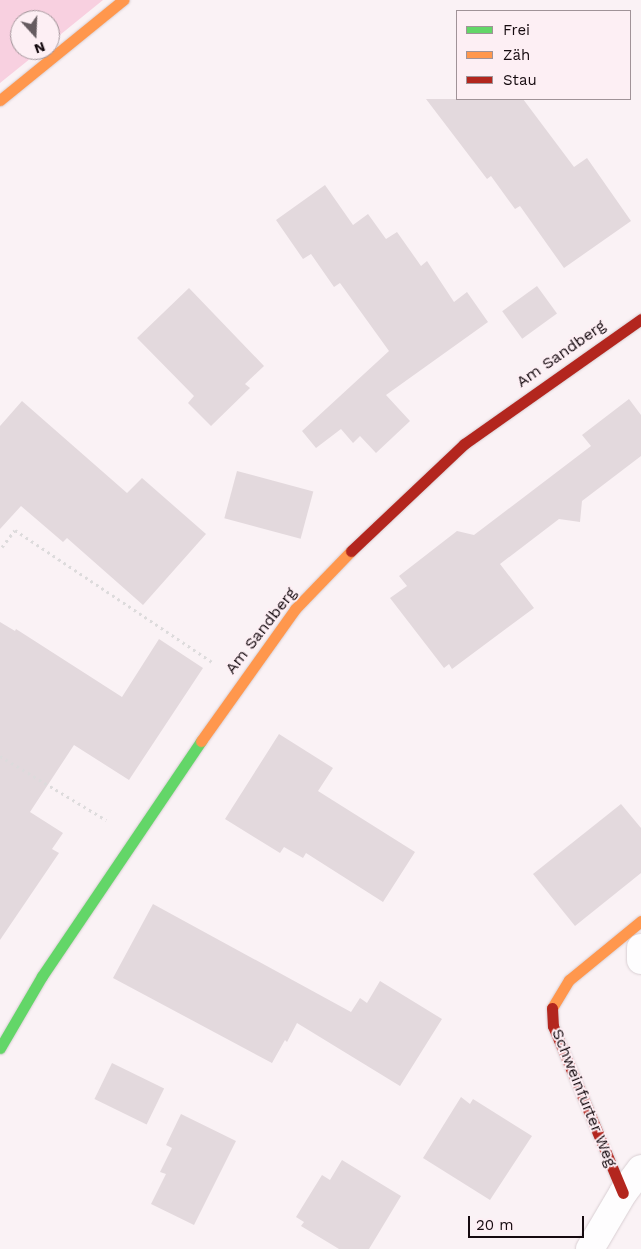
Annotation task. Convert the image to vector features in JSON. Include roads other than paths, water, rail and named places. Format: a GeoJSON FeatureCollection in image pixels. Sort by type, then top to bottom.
{"type":"FeatureCollection","features":[{"type":"Feature","properties":{"kind":"street"},"geometry":{"type":"LineString","coordinates":[[0,100],[123,0]]}},
{"type":"Feature","properties":{"kind":"street","name":"Am Sandberg"},"geometry":{"type":"LineString","coordinates":[[0,1048],[42,976],[241,682],[295,609],[412,490],[464,444],[641,318]]}},
{"type":"Feature","properties":{"kind":"street","name":"Schweinfurter Weg"},"geometry":{"type":"LineString","coordinates":[[622,1193],[553,1026],[552,1005],[569,980],[641,921]]}},
{"type":"Feature","properties":{"kind":"street"},"geometry":{"type":"LineString","coordinates":[[641,948],[641,960]]}},
{"type":"Feature","properties":{"kind":"street","name":"Schweinfurter Weg"},"geometry":{"type":"LineString","coordinates":[[590,1249],[622,1193],[641,1169]]}}]}
